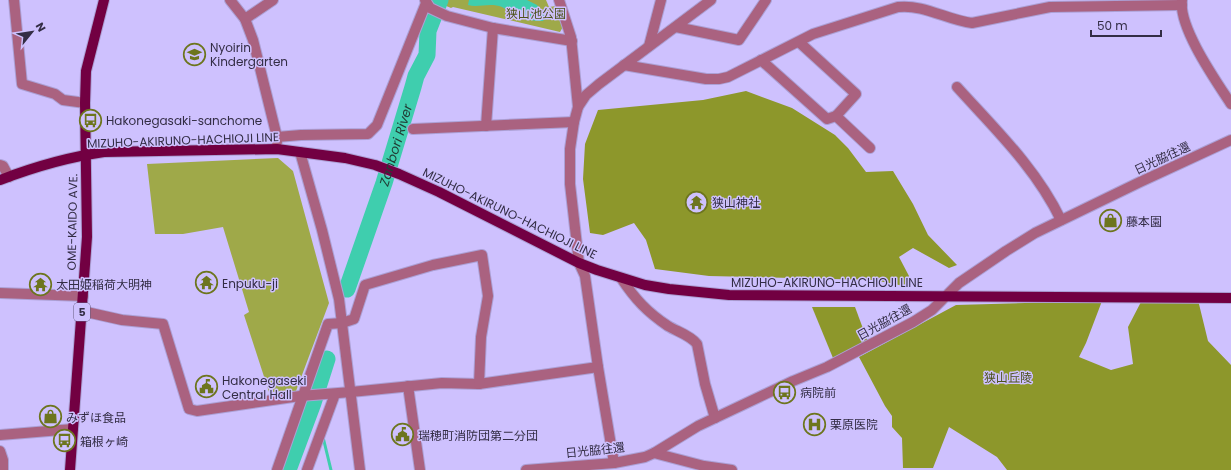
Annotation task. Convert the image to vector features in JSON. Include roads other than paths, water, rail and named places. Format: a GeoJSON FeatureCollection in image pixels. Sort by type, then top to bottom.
{"type":"FeatureCollection","features":[{"type":"Feature","properties":{"kind":"main road","name":"OME-KAIDO AVE."},"geometry":{"type":"LineString","coordinates":[[70,470],[87,237],[86,71],[104,0]]}},
{"type":"Feature","properties":{"kind":"main road","name":"MIZUHO-AKIRUNO-HACHIOJI LINE"},"geometry":{"type":"LineString","coordinates":[[5,179],[42,165],[104,152],[277,149],[345,158],[375,165],[439,192],[579,263],[645,285],[669,289],[729,295],[1231,298]]}},
{"type":"Feature","properties":{"kind":"street"},"geometry":{"type":"LineString","coordinates":[[14,0],[22,84],[55,94],[63,100],[85,103]]}},
{"type":"Feature","properties":{"kind":"street"},"geometry":{"type":"LineString","coordinates":[[230,0],[245,20],[253,40],[277,137],[277,149]]}},
{"type":"Feature","properties":{"kind":"street"},"geometry":{"type":"LineString","coordinates":[[245,20],[273,0]]}},
{"type":"Feature","properties":{"kind":"street"},"geometry":{"type":"LineString","coordinates":[[559,0],[572,41],[578,107]]}},
{"type":"Feature","properties":{"kind":"street"},"geometry":{"type":"LineString","coordinates":[[649,46],[661,0]]}},
{"type":"Feature","properties":{"kind":"street"},"geometry":{"type":"LineString","coordinates":[[614,463],[585,276],[579,263],[570,184],[570,148],[574,122],[578,107],[586,95],[711,0]]}},
{"type":"Feature","properties":{"kind":"street"},"geometry":{"type":"LineString","coordinates":[[676,27],[739,40],[766,0]]}},
{"type":"Feature","properties":{"kind":"street"},"geometry":{"type":"LineString","coordinates":[[624,65],[706,79],[719,79],[737,73],[813,34],[898,7],[918,7],[959,21],[972,23],[1050,7],[1113,3],[1182,3],[1184,20],[1195,45],[1231,104]]}},
{"type":"Feature","properties":{"kind":"street"},"geometry":{"type":"LineString","coordinates":[[277,137],[301,135],[368,134],[373,131],[377,125],[427,4],[447,16],[493,28],[572,41]]}},
{"type":"Feature","properties":{"kind":"street"},"geometry":{"type":"LineString","coordinates":[[486,126],[493,28]]}},
{"type":"Feature","properties":{"kind":"street"},"geometry":{"type":"LineString","coordinates":[[761,60],[827,119],[836,116],[856,94],[799,42]]}},
{"type":"Feature","properties":{"kind":"street"},"geometry":{"type":"LineString","coordinates":[[957,87],[1016,151],[1037,179],[1061,220]]}},
{"type":"Feature","properties":{"kind":"street"},"geometry":{"type":"LineString","coordinates":[[836,116],[870,148]]}},
{"type":"Feature","properties":{"kind":"street"},"geometry":{"type":"LineString","coordinates":[[413,129],[574,122]]}},
{"type":"Feature","properties":{"kind":"street","name":"日光脇往還"},"geometry":{"type":"LineString","coordinates":[[526,470],[579,468],[614,463],[654,454],[698,426],[827,367],[913,322],[932,310],[959,283],[1006,250],[1035,233],[1231,140]]}},
{"type":"Feature","properties":{"kind":"street"},"geometry":{"type":"LineString","coordinates":[[300,152],[334,277],[342,323],[360,470]]}},
{"type":"Feature","properties":{"kind":"street"},"geometry":{"type":"LineString","coordinates":[[0,165],[3,166],[5,179]]}},
{"type":"Feature","properties":{"kind":"street"},"geometry":{"type":"LineString","coordinates":[[277,470],[306,396],[328,324],[342,323],[354,319],[365,285],[433,265],[482,255],[488,296],[481,337],[479,384]]}},
{"type":"Feature","properties":{"kind":"street"},"geometry":{"type":"LineString","coordinates":[[621,278],[633,297],[647,310],[668,326],[693,339],[697,344],[705,384],[715,418]]}},
{"type":"Feature","properties":{"kind":"street"},"geometry":{"type":"LineString","coordinates":[[0,293],[83,296]]}},
{"type":"Feature","properties":{"kind":"street"},"geometry":{"type":"LineString","coordinates":[[82,311],[122,320],[163,324],[189,409],[197,411],[306,396],[408,386],[442,383],[479,384],[598,367]]}},
{"type":"Feature","properties":{"kind":"street"},"geometry":{"type":"LineString","coordinates":[[408,386],[420,470]]}},
{"type":"Feature","properties":{"kind":"street"},"geometry":{"type":"LineString","coordinates":[[307,470],[332,394]]}},
{"type":"Feature","properties":{"kind":"street"},"geometry":{"type":"LineString","coordinates":[[0,435],[73,429]]}},
{"type":"Feature","properties":{"kind":"street"},"geometry":{"type":"LineString","coordinates":[[0,451],[3,470]]}},
{"type":"Feature","properties":{"kind":"street"},"geometry":{"type":"LineString","coordinates":[[654,454],[704,466],[732,470]]}},
{"type":"Feature","properties":{"kind":"waterway","name":"Zanbori River"},"geometry":{"type":"LineString","coordinates":[[347,289],[384,183],[416,76],[427,55],[428,31],[440,0]]}},
{"type":"Feature","properties":{"kind":"waterway","name":"Zanbori River"},"geometry":{"type":"LineString","coordinates":[[288,470],[313,403],[327,359]]}},
{"type":"Feature","properties":{"kind":"waterway"},"geometry":{"type":"LineString","coordinates":[[323,437],[331,470]]}},
{"type":"Feature","properties":{"kind":"place","name":"Nyoirin Kindergarten"},"geometry":{"type":"Point","coordinates":[194,54]}},
{"type":"Feature","properties":{"kind":"place","name":"Hakonegasaki-sanchome"},"geometry":{"type":"Point","coordinates":[91,120]}},
{"type":"Feature","properties":{"kind":"place","name":"狭山神社"},"geometry":{"type":"Point","coordinates":[696,202]}},
{"type":"Feature","properties":{"kind":"place","name":"藤本園"},"geometry":{"type":"Point","coordinates":[1111,221]}},
{"type":"Feature","properties":{"kind":"place","name":"Enpuku-ji"},"geometry":{"type":"Point","coordinates":[207,283]}},
{"type":"Feature","properties":{"kind":"place","name":"太田姫稲荷大明神"},"geometry":{"type":"Point","coordinates":[40,284]}},
{"type":"Feature","properties":{"kind":"place","name":"Hakonegaseki Central Hall"},"geometry":{"type":"Point","coordinates":[206,387]}},
{"type":"Feature","properties":{"kind":"place","name":"病院前"},"geometry":{"type":"Point","coordinates":[784,392]}},
{"type":"Feature","properties":{"kind":"place","name":"みずほ食品"},"geometry":{"type":"Point","coordinates":[51,417]}},
{"type":"Feature","properties":{"kind":"place","name":"栗原医院"},"geometry":{"type":"Point","coordinates":[814,424]}},
{"type":"Feature","properties":{"kind":"place","name":"瑞穂町消防団第二分団"},"geometry":{"type":"Point","coordinates":[403,435]}},
{"type":"Feature","properties":{"kind":"place","name":"箱根ヶ崎"},"geometry":{"type":"Point","coordinates":[64,441]}},
{"type":"Feature","properties":{"kind":"park label","name":"狭山池公園"},"geometry":{"type":"Point","coordinates":[536,13]}},
{"type":"Feature","properties":{"kind":"park label","name":"狭山丘陵"},"geometry":{"type":"Point","coordinates":[1008,377]}}]}
